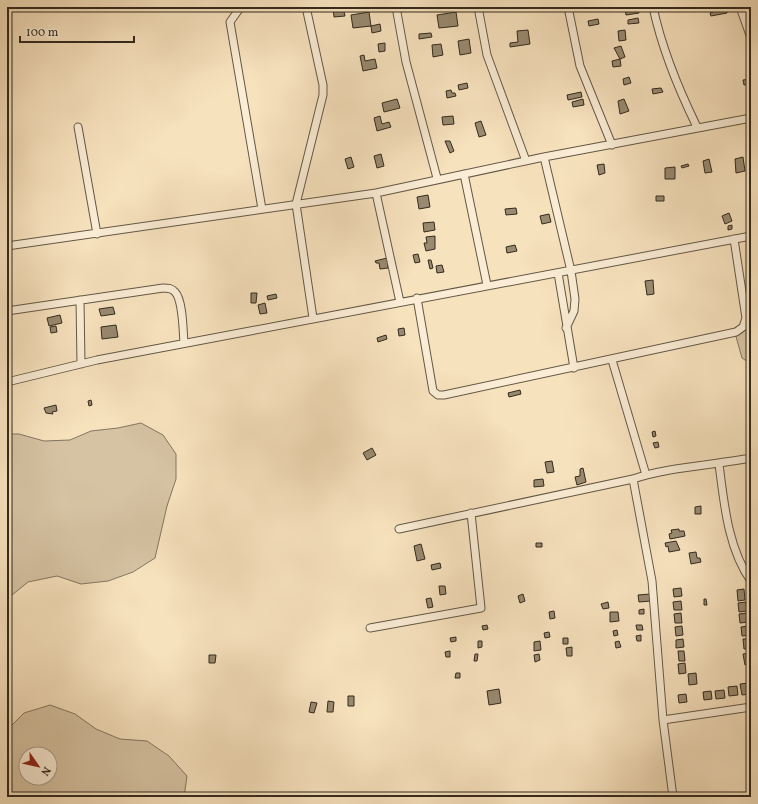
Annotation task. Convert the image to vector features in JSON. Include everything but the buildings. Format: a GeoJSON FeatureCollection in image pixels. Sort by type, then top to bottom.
{"type":"FeatureCollection","features":[{"type":"Feature","properties":{"kind":"street"},"geometry":{"type":"LineString","coordinates":[[246,7],[240,8],[230,22],[262,209]]}},
{"type":"Feature","properties":{"kind":"street"},"geometry":{"type":"LineString","coordinates":[[306,7],[323,95],[296,204],[314,318]]}},
{"type":"Feature","properties":{"kind":"street"},"geometry":{"type":"LineString","coordinates":[[396,7],[406,62],[437,178]]}},
{"type":"Feature","properties":{"kind":"street"},"geometry":{"type":"LineString","coordinates":[[478,7],[487,55],[526,161]]}},
{"type":"Feature","properties":{"kind":"street"},"geometry":{"type":"LineString","coordinates":[[568,7],[580,66],[612,145]]}},
{"type":"Feature","properties":{"kind":"street"},"geometry":{"type":"LineString","coordinates":[[654,7],[658,33],[675,81],[697,127]]}},
{"type":"Feature","properties":{"kind":"street"},"geometry":{"type":"LineString","coordinates":[[740,7],[751,38]]}},
{"type":"Feature","properties":{"kind":"street"},"geometry":{"type":"LineString","coordinates":[[7,246],[376,193],[437,178],[612,145],[697,127],[751,118]]}},
{"type":"Feature","properties":{"kind":"street"},"geometry":{"type":"LineString","coordinates":[[78,127],[97,234]]}},
{"type":"Feature","properties":{"kind":"street"},"geometry":{"type":"LineString","coordinates":[[544,157],[571,271],[575,299],[574,311],[566,328]]}},
{"type":"Feature","properties":{"kind":"street"},"geometry":{"type":"LineString","coordinates":[[464,174],[487,285]]}},
{"type":"Feature","properties":{"kind":"street"},"geometry":{"type":"LineString","coordinates":[[376,193],[400,302]]}},
{"type":"Feature","properties":{"kind":"street"},"geometry":{"type":"LineString","coordinates":[[7,382],[97,360],[417,298],[571,271],[751,236]]}},
{"type":"Feature","properties":{"kind":"street"},"geometry":{"type":"LineString","coordinates":[[417,298],[432,391],[438,395],[612,360],[736,332],[743,327],[746,318],[734,239]]}},
{"type":"Feature","properties":{"kind":"street"},"geometry":{"type":"LineString","coordinates":[[558,273],[566,328],[574,368]]}},
{"type":"Feature","properties":{"kind":"street"},"geometry":{"type":"LineString","coordinates":[[7,311],[171,288],[177,293],[179,301],[184,343]]}},
{"type":"Feature","properties":{"kind":"street"},"geometry":{"type":"LineString","coordinates":[[80,300],[81,364]]}},
{"type":"Feature","properties":{"kind":"street"},"geometry":{"type":"LineString","coordinates":[[612,360],[646,474]]}},
{"type":"Feature","properties":{"kind":"street"},"geometry":{"type":"LineString","coordinates":[[399,529],[633,479],[646,474],[751,458]]}},
{"type":"Feature","properties":{"kind":"street"},"geometry":{"type":"LineString","coordinates":[[718,464],[733,543],[741,567],[751,581]]}},
{"type":"Feature","properties":{"kind":"street"},"geometry":{"type":"LineString","coordinates":[[633,479],[652,581],[663,720],[673,797]]}},
{"type":"Feature","properties":{"kind":"street"},"geometry":{"type":"LineString","coordinates":[[370,628],[481,608],[471,514]]}},
{"type":"Feature","properties":{"kind":"street"},"geometry":{"type":"LineString","coordinates":[[663,720],[751,707]]}},
{"type":"Feature","properties":{"kind":"shaded area"},"geometry":{"type":"Polygon","coordinates":[[[751,313],[751,364],[742,358],[735,333],[751,313]]]}},
{"type":"Feature","properties":{"kind":"shaded area"},"geometry":{"type":"Polygon","coordinates":[[[141,423],[163,435],[176,454],[176,479],[167,506],[155,558],[133,572],[108,581],[81,584],[57,576],[28,582],[7,599],[7,434],[19,434],[44,441],[70,440],[91,431],[118,428],[141,423]]]}},
{"type":"Feature","properties":{"kind":"shaded area"},"geometry":{"type":"Polygon","coordinates":[[[50,705],[75,714],[96,729],[120,739],[147,741],[169,756],[187,776],[184,797],[7,797],[7,730],[24,713],[50,705]]]}}]}
